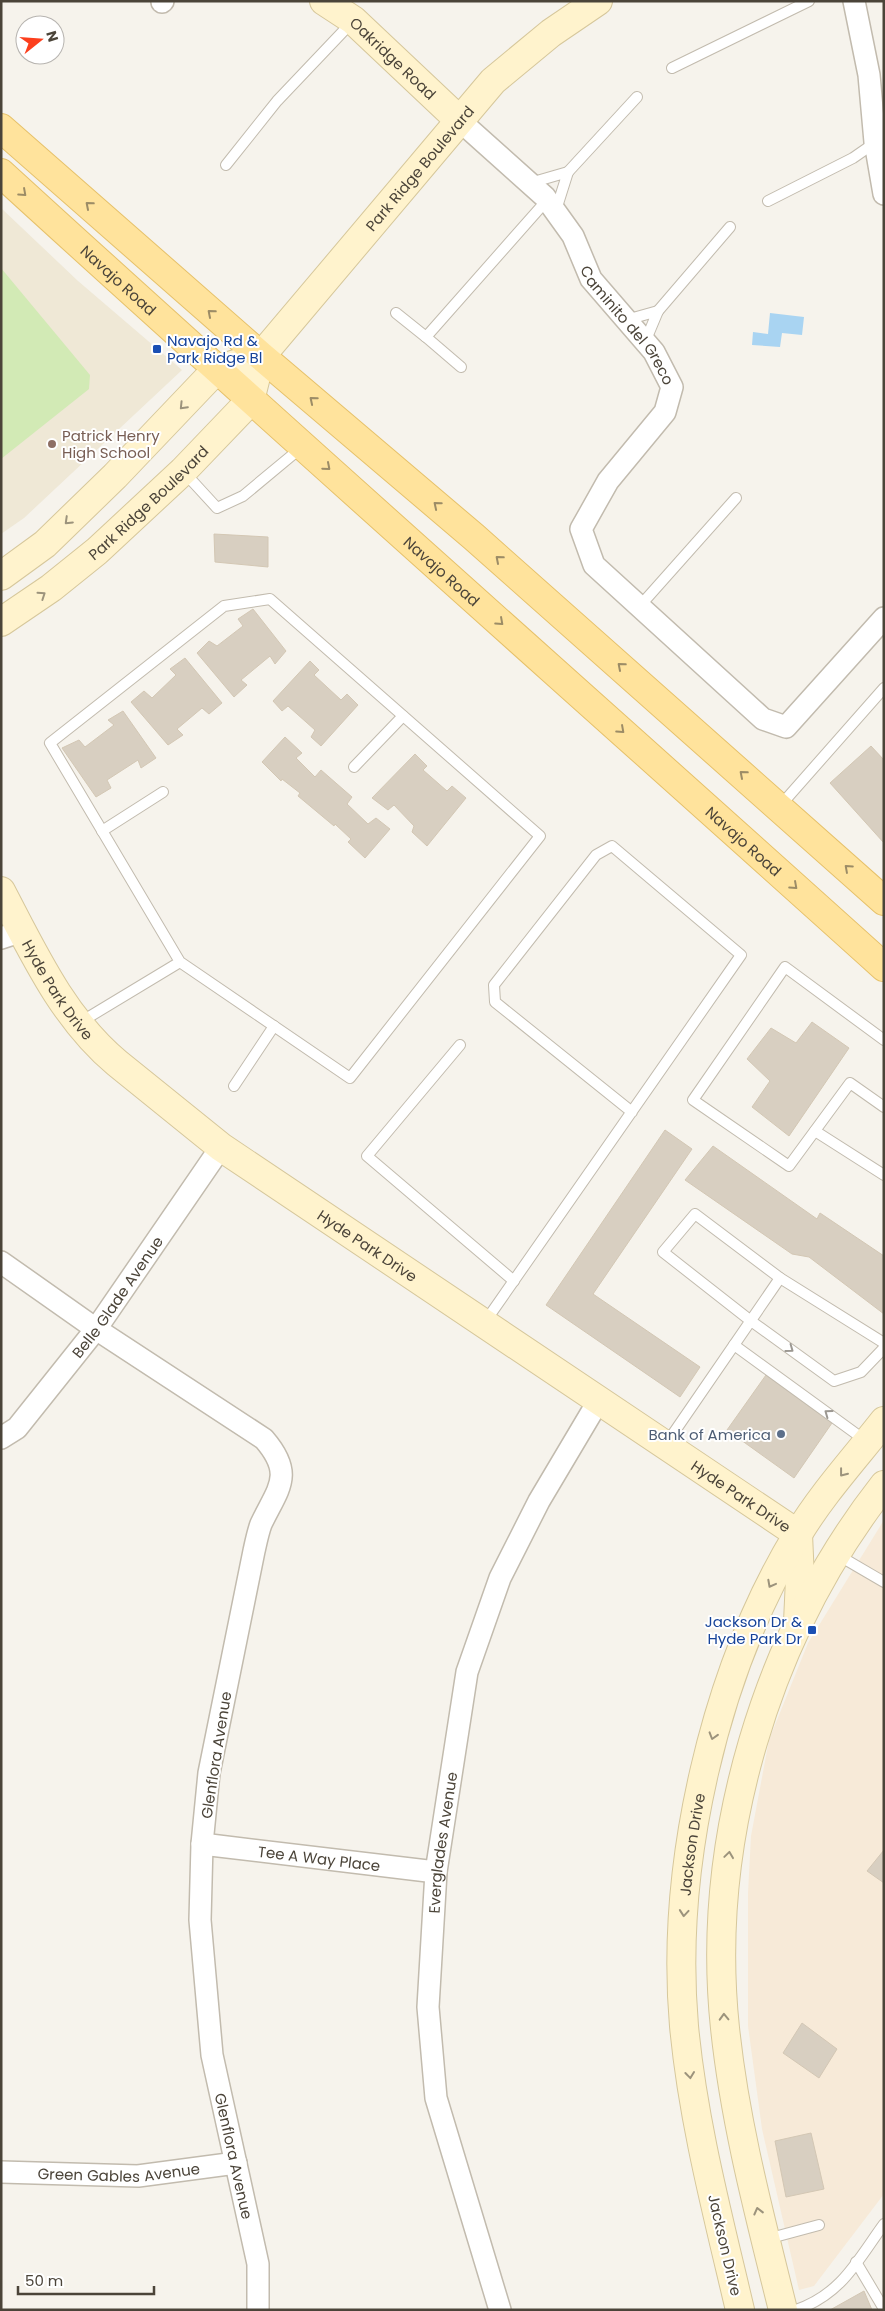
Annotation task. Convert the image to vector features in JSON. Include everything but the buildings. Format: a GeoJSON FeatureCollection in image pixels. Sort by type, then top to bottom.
{"type":"FeatureCollection","features":[{"type":"Feature","properties":{"kind":"main road","name":"Oakridge Road"},"geometry":{"type":"LineString","coordinates":[[324,1],[353,20],[459,120]]}},
{"type":"Feature","properties":{"kind":"main road","name":"Park Ridge Boulevard"},"geometry":{"type":"LineString","coordinates":[[1,622],[51,588],[96,551],[183,471],[250,401],[261,356],[493,81],[551,33],[598,1]]}},
{"type":"Feature","properties":{"kind":"main road"},"geometry":{"type":"LineString","coordinates":[[1,128],[261,356],[474,537],[884,901]]}},
{"type":"Feature","properties":{"kind":"main road","name":"Navajo Road"},"geometry":{"type":"LineString","coordinates":[[1,173],[250,401],[884,967]]}},
{"type":"Feature","properties":{"kind":"main road"},"geometry":{"type":"LineString","coordinates":[[1,576],[45,544],[115,476],[216,370],[261,356]]}},
{"type":"Feature","properties":{"kind":"main road","name":"Hyde Park Drive"},"geometry":{"type":"LineString","coordinates":[[1,891],[12,935],[70,1015],[103,1052],[221,1148],[798,1534]]}},
{"type":"Feature","properties":{"kind":"main road","name":"Jackson Drive"},"geometry":{"type":"LineString","coordinates":[[740,2310],[691,2086],[684,2024],[682,1930],[690,1850],[706,1761],[732,1674],[768,1590],[798,1534],[823,1498],[876,1432]]}},
{"type":"Feature","properties":{"kind":"main road"},"geometry":{"type":"LineString","coordinates":[[782,2310],[739,2121],[724,2027],[723,1906],[730,1851],[748,1758],[770,1687],[798,1622],[836,1554],[884,1485]]}},
{"type":"Feature","properties":{"kind":"main road"},"geometry":{"type":"LineString","coordinates":[[823,1498],[836,1554]]}},
{"type":"Feature","properties":{"kind":"main road"},"geometry":{"type":"LineString","coordinates":[[798,1534],[800,1579],[798,1622]]}},
{"type":"Feature","properties":{"kind":"street"},"geometry":{"type":"LineString","coordinates":[[854,1],[869,75],[879,142],[884,194]]}},
{"type":"Feature","properties":{"kind":"street","name":"Caminito del Greco"},"geometry":{"type":"LineString","coordinates":[[459,120],[530,183],[551,206],[573,236],[591,280],[654,352],[672,386],[665,412],[608,481],[581,529],[594,565],[763,720],[786,727],[884,618]]}},
{"type":"Feature","properties":{"kind":"street","name":"Belle Glade Avenue"},"geometry":{"type":"LineString","coordinates":[[1,1438],[16,1428],[96,1329],[221,1148]]}},
{"type":"Feature","properties":{"kind":"street","name":"Glenflora Avenue"},"geometry":{"type":"LineString","coordinates":[[1,1262],[96,1329],[264,1439],[275,1452],[282,1470],[279,1490],[260,1526],[254,1551],[209,1773],[202,1844],[200,1920],[212,2055],[258,2264],[258,2310]]}},
{"type":"Feature","properties":{"kind":"street","name":"Everglades Avenue"},"geometry":{"type":"LineString","coordinates":[[500,2310],[436,2098],[428,2007],[436,1872],[467,1672],[500,1578],[539,1501],[599,1400]]}},
{"type":"Feature","properties":{"kind":"street","name":"Tee A Way Place"},"geometry":{"type":"LineString","coordinates":[[202,1844],[436,1872]]}},
{"type":"Feature","properties":{"kind":"street","name":"Green Gables Avenue"},"geometry":{"type":"LineString","coordinates":[[1,2172],[138,2176],[236,2163]]}},
{"type":"Feature","properties":{"kind":"lane"},"geometry":{"type":"LineString","coordinates":[[672,68],[809,1]]}},
{"type":"Feature","properties":{"kind":"lane"},"geometry":{"type":"LineString","coordinates":[[226,165],[277,100],[353,20]]}},
{"type":"Feature","properties":{"kind":"lane"},"geometry":{"type":"LineString","coordinates":[[426,337],[551,206],[568,172],[637,97]]}},
{"type":"Feature","properties":{"kind":"lane"},"geometry":{"type":"LineString","coordinates":[[768,201],[853,158],[879,142]]}},
{"type":"Feature","properties":{"kind":"lane"},"geometry":{"type":"LineString","coordinates":[[530,183],[568,172]]}},
{"type":"Feature","properties":{"kind":"lane"},"geometry":{"type":"LineString","coordinates":[[645,342],[658,311],[730,227]]}},
{"type":"Feature","properties":{"kind":"lane"},"geometry":{"type":"LineString","coordinates":[[625,320],[658,311]]}},
{"type":"Feature","properties":{"kind":"lane"},"geometry":{"type":"LineString","coordinates":[[396,313],[461,367]]}},
{"type":"Feature","properties":{"kind":"lane"},"geometry":{"type":"LineString","coordinates":[[183,471],[217,508],[244,496],[302,446]]}},
{"type":"Feature","properties":{"kind":"lane"},"geometry":{"type":"LineString","coordinates":[[639,607],[736,498]]}},
{"type":"Feature","properties":{"kind":"lane"},"geometry":{"type":"LineString","coordinates":[[270,599],[403,716],[540,836],[350,1078],[180,962],[50,743],[224,606],[270,599]]}},
{"type":"Feature","properties":{"kind":"lane"},"geometry":{"type":"LineString","coordinates":[[779,806],[884,688]]}},
{"type":"Feature","properties":{"kind":"lane"},"geometry":{"type":"LineString","coordinates":[[354,767],[403,716]]}},
{"type":"Feature","properties":{"kind":"lane"},"geometry":{"type":"LineString","coordinates":[[102,831],[163,792]]}},
{"type":"Feature","properties":{"kind":"lane"},"geometry":{"type":"LineString","coordinates":[[484,1323],[514,1281],[632,1112],[741,955],[612,846],[596,855],[494,985],[496,1002],[632,1112]]}},
{"type":"Feature","properties":{"kind":"lane"},"geometry":{"type":"LineString","coordinates":[[78,1024],[180,962]]}},
{"type":"Feature","properties":{"kind":"lane"},"geometry":{"type":"LineString","coordinates":[[884,1040],[785,967],[693,1100],[790,1166],[850,1083],[884,1106]]}},
{"type":"Feature","properties":{"kind":"lane"},"geometry":{"type":"LineString","coordinates":[[234,1086],[274,1026]]}},
{"type":"Feature","properties":{"kind":"lane"},"geometry":{"type":"LineString","coordinates":[[460,1046],[367,1156],[514,1281]]}},
{"type":"Feature","properties":{"kind":"lane"},"geometry":{"type":"LineString","coordinates":[[815,1131],[884,1175]]}},
{"type":"Feature","properties":{"kind":"lane"},"geometry":{"type":"LineString","coordinates":[[884,1343],[780,1278],[695,1214],[663,1252],[751,1321],[834,1381],[861,1372],[884,1348]]}},
{"type":"Feature","properties":{"kind":"lane"},"geometry":{"type":"LineString","coordinates":[[666,1445],[780,1278]]}},
{"type":"Feature","properties":{"kind":"lane"},"geometry":{"type":"LineString","coordinates":[[734,1345],[876,1432]]}},
{"type":"Feature","properties":{"kind":"lane"},"geometry":{"type":"LineString","coordinates":[[836,1554],[884,1582]]}},
{"type":"Feature","properties":{"kind":"lane"},"geometry":{"type":"LineString","coordinates":[[796,2310],[814,2304],[827,2296],[879,2238],[884,2224]]}},
{"type":"Feature","properties":{"kind":"lane"},"geometry":{"type":"LineString","coordinates":[[765,2239],[819,2225]]}},
{"type":"Feature","properties":{"kind":"lane"},"geometry":{"type":"LineString","coordinates":[[856,2262],[884,2309]]}},
{"type":"Feature","properties":{"kind":"shaded area","name":"Patrick Henry High School"},"geometry":{"type":"Polygon","coordinates":[[[1,208],[78,281],[182,370],[24,518],[1,534],[1,208]]]}},
{"type":"Feature","properties":{"kind":"shaded area"},"geometry":{"type":"Polygon","coordinates":[[[884,1520],[884,2194],[814,2286],[799,2290],[762,2129],[748,2026],[748,1893],[751,1836],[769,1740],[808,1643],[884,1520]]]}},
{"type":"Feature","properties":{"kind":"green space"},"geometry":{"type":"Polygon","coordinates":[[[1,268],[90,375],[89,389],[1,459],[1,268]]]}},
{"type":"Feature","properties":{"kind":"water"},"geometry":{"type":"Polygon","coordinates":[[[770,313],[804,317],[802,335],[782,333],[780,347],[752,345],[753,332],[768,334],[770,313]]]}},
{"type":"Feature","properties":{"kind":"place","name":"Navajo Rd & Park Ridge Bl"},"geometry":{"type":"Point","coordinates":[157,349]}},
{"type":"Feature","properties":{"kind":"place","name":"Patrick Henry High School"},"geometry":{"type":"Point","coordinates":[52,444]}},
{"type":"Feature","properties":{"kind":"place","name":"Bank of America"},"geometry":{"type":"Point","coordinates":[781,1434]}},
{"type":"Feature","properties":{"kind":"place","name":"Jackson Dr & Hyde Park Dr"},"geometry":{"type":"Point","coordinates":[812,1630]}}]}
